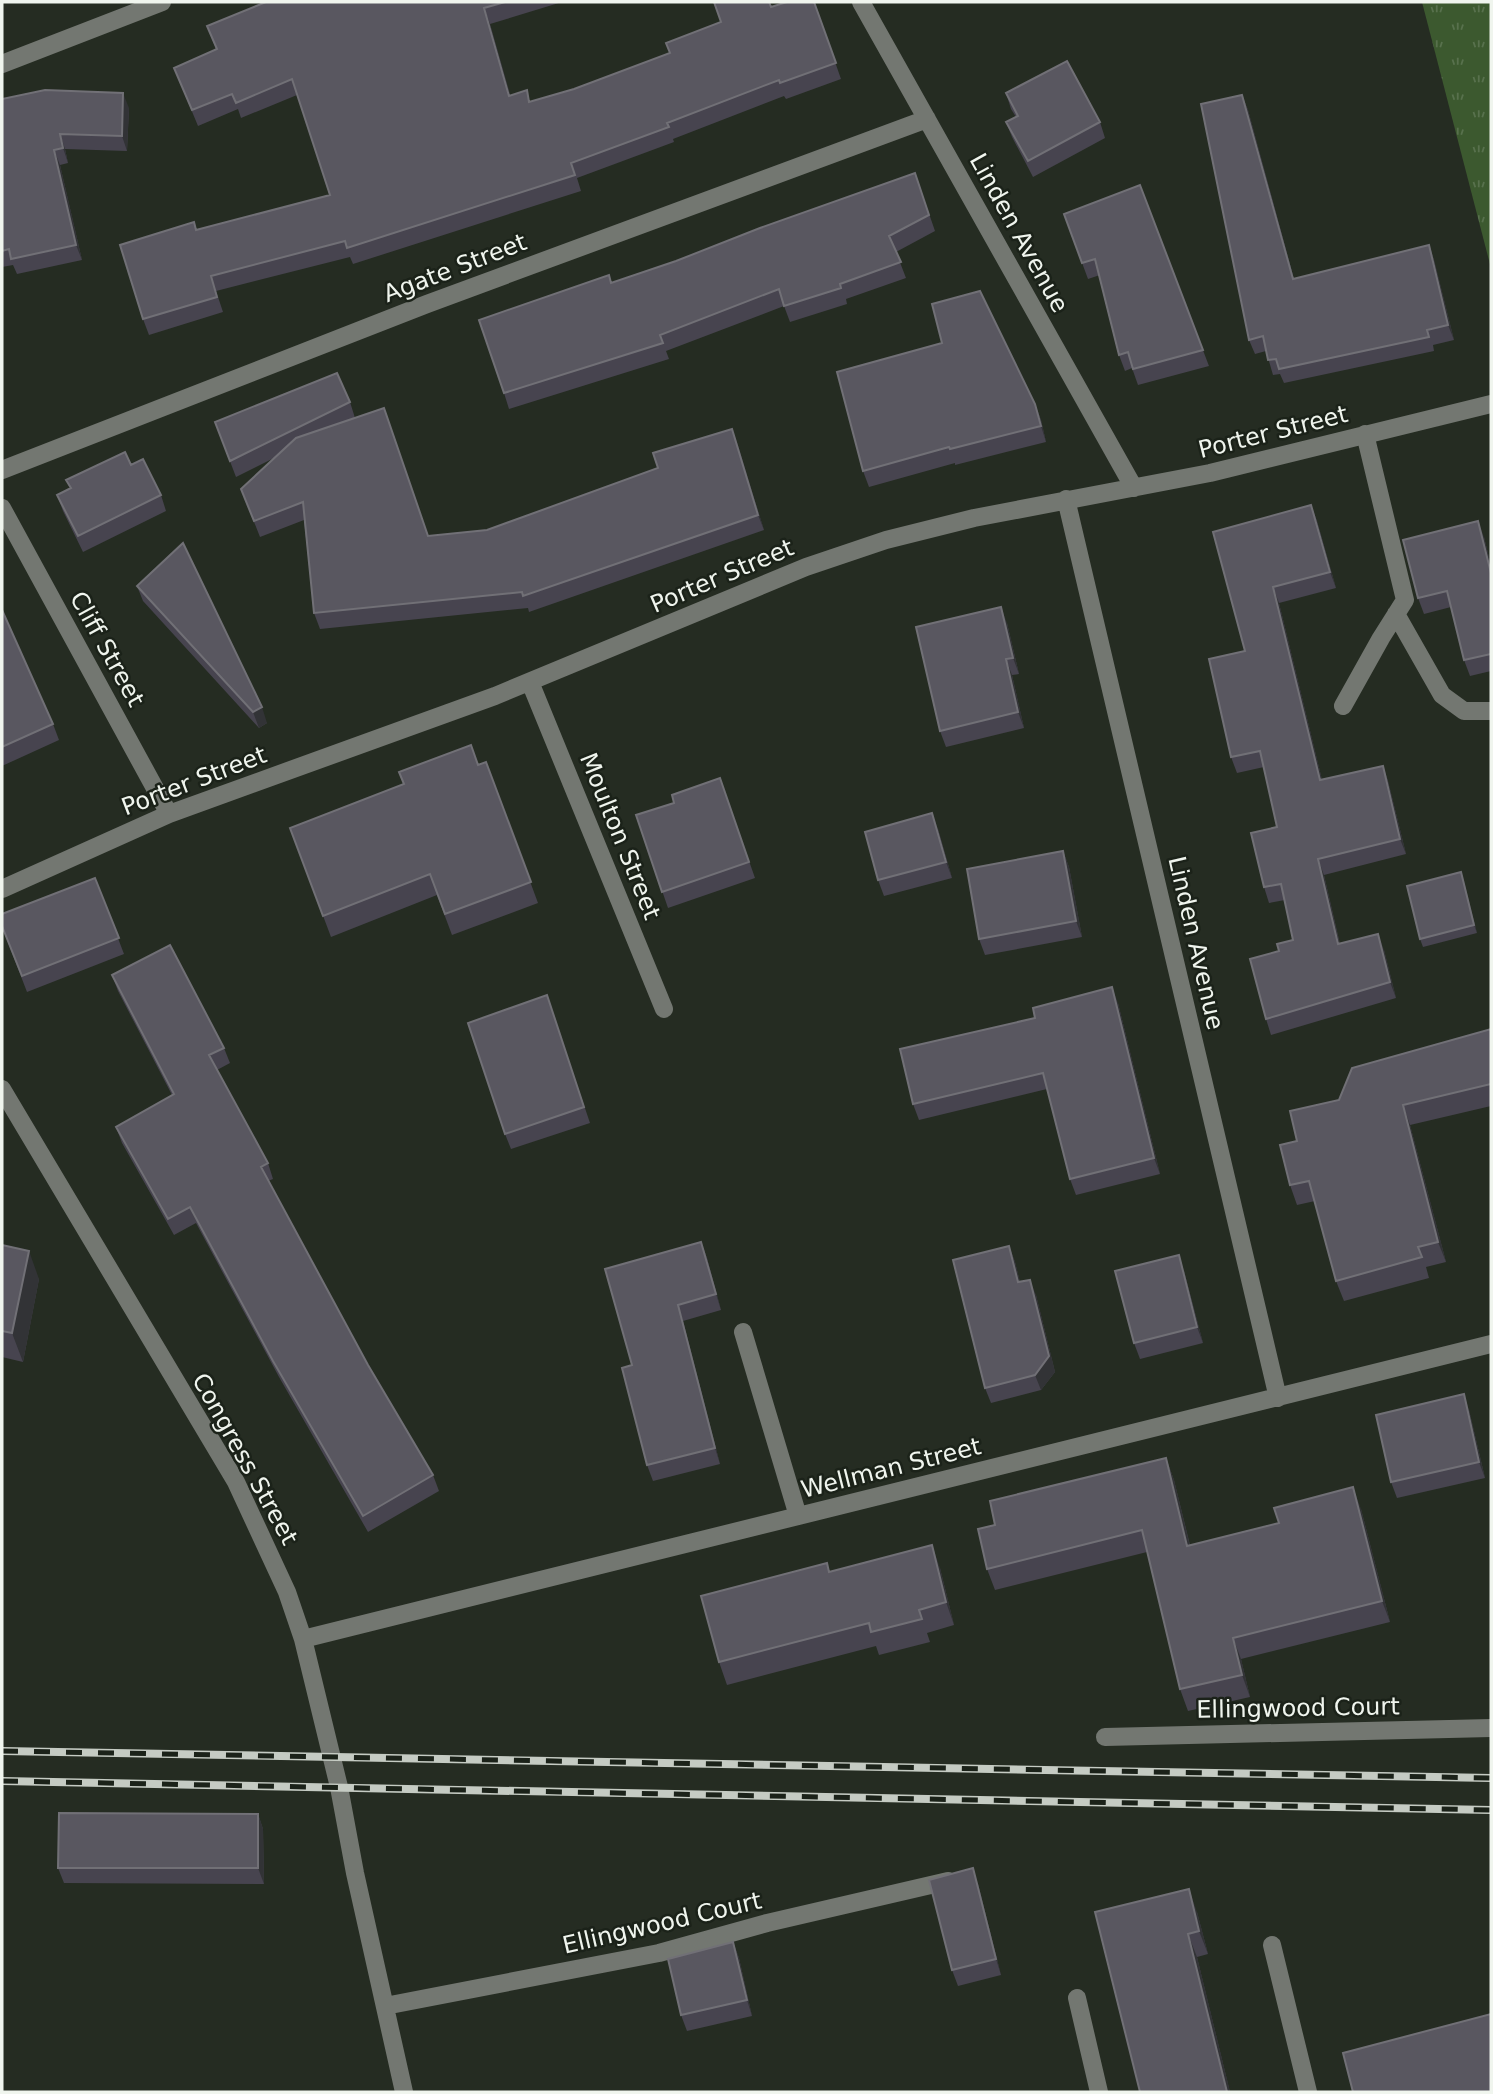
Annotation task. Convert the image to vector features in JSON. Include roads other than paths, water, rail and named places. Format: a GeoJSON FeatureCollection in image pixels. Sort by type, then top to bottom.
{"type":"FeatureCollection","features":[{"type":"Feature","properties":{"kind":"street"},"geometry":{"type":"LineString","coordinates":[[2,64],[162,2]]}},
{"type":"Feature","properties":{"kind":"street","name":"Linden Avenue"},"geometry":{"type":"LineString","coordinates":[[861,2],[1134,488]]}},
{"type":"Feature","properties":{"kind":"street","name":"Agate Street"},"geometry":{"type":"LineString","coordinates":[[2,470],[414,309],[927,119]]}},
{"type":"Feature","properties":{"kind":"street","name":"Porter Street"},"geometry":{"type":"LineString","coordinates":[[2,889],[169,814],[530,682],[806,568],[886,540],[974,518],[1210,473],[1491,404]]}},
{"type":"Feature","properties":{"kind":"street"},"geometry":{"type":"LineString","coordinates":[[1343,706],[1405,600],[1365,435]]}},
{"type":"Feature","properties":{"kind":"street","name":"Linden Avenue"},"geometry":{"type":"LineString","coordinates":[[1066,499],[1278,1398]]}},
{"type":"Feature","properties":{"kind":"street","name":"Cliff Street"},"geometry":{"type":"LineString","coordinates":[[2,508],[169,814]]}},
{"type":"Feature","properties":{"kind":"street"},"geometry":{"type":"LineString","coordinates":[[1396,614],[1442,695],[1464,711],[1491,711]]}},
{"type":"Feature","properties":{"kind":"street","name":"Moulton Street"},"geometry":{"type":"LineString","coordinates":[[530,682],[664,1009]]}},
{"type":"Feature","properties":{"kind":"street","name":"Congress Street"},"geometry":{"type":"LineString","coordinates":[[2,1089],[236,1482],[275,1565],[303,1639],[339,1787],[404,2092]]}},
{"type":"Feature","properties":{"kind":"street"},"geometry":{"type":"LineString","coordinates":[[743,1332],[798,1516]]}},
{"type":"Feature","properties":{"kind":"street","name":"Wellman Street"},"geometry":{"type":"LineString","coordinates":[[303,1639],[1491,1344]]}},
{"type":"Feature","properties":{"kind":"street","name":"Ellingwood Court"},"geometry":{"type":"LineString","coordinates":[[1105,1737],[1491,1728]]}},
{"type":"Feature","properties":{"kind":"street","name":"Ellingwood Court"},"geometry":{"type":"LineString","coordinates":[[385,2006],[659,1954],[767,1923],[948,1881]]}},
{"type":"Feature","properties":{"kind":"street"},"geometry":{"type":"LineString","coordinates":[[1272,1945],[1308,2092]]}},
{"type":"Feature","properties":{"kind":"street"},"geometry":{"type":"LineString","coordinates":[[1077,1998],[1099,2092]]}},
{"type":"Feature","properties":{"kind":"railway"},"geometry":{"type":"LineString","coordinates":[[2,1751],[1491,1778]]}},
{"type":"Feature","properties":{"kind":"railway"},"geometry":{"type":"LineString","coordinates":[[2,1781],[1491,1810]]}}]}
